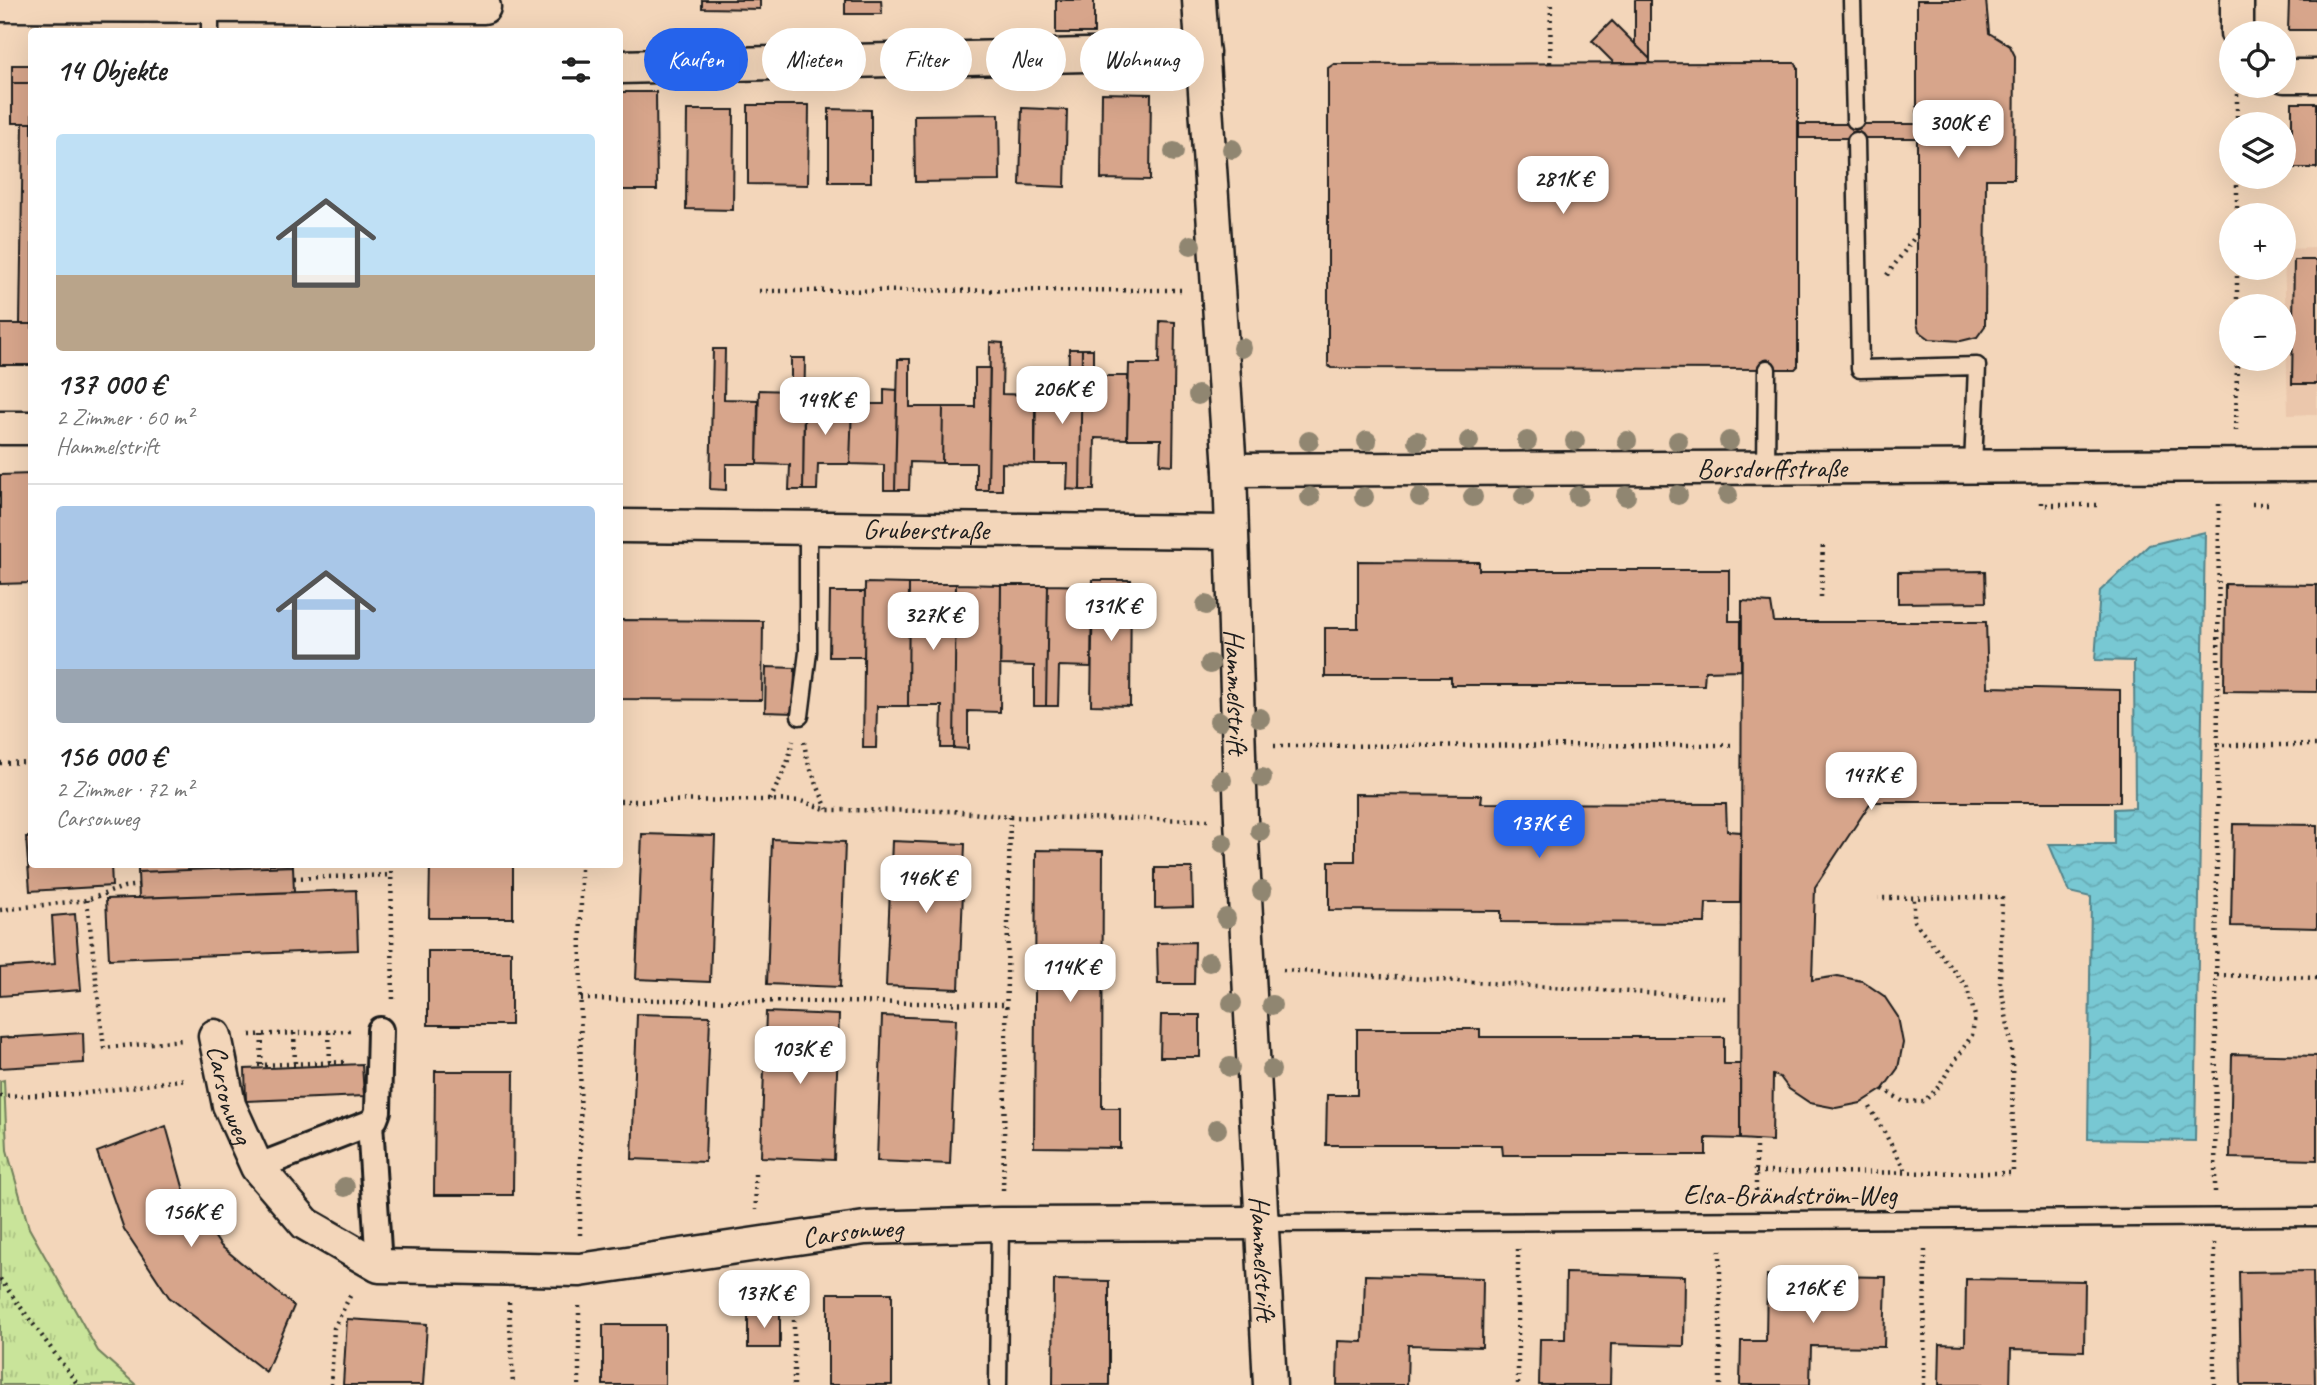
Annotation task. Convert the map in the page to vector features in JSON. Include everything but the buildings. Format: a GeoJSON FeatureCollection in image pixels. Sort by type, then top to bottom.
{"type":"FeatureCollection","features":[{"type":"Feature","properties":{"kind":"street","name":"Hammelstrift"},"geometry":{"type":"LineString","coordinates":[[1199,0],[1201,28]]}},
{"type":"Feature","properties":{"kind":"street"},"geometry":{"type":"LineString","coordinates":[[2237,0],[2237,21]]}},
{"type":"Feature","properties":{"kind":"street"},"geometry":{"type":"LineString","coordinates":[[0,5],[210,19],[484,13]]}},
{"type":"Feature","properties":{"kind":"street"},"geometry":{"type":"LineString","coordinates":[[623,67],[1080,55]]}},
{"type":"Feature","properties":{"kind":"street","name":"Hammelstrift"},"geometry":{"type":"LineString","coordinates":[[1204,70],[1216,290],[1230,470],[1241,819],[1264,1223],[1270,1385]]}},
{"type":"Feature","properties":{"kind":"street"},"geometry":{"type":"LineString","coordinates":[[2296,76],[2317,76]]}},
{"type":"Feature","properties":{"kind":"street"},"geometry":{"type":"LineString","coordinates":[[0,428],[28,428]]}},
{"type":"Feature","properties":{"kind":"street","name":"Borsdorffstraße"},"geometry":{"type":"LineString","coordinates":[[1230,470],[2317,465]]}},
{"type":"Feature","properties":{"kind":"street","name":"Gruberstraße"},"geometry":{"type":"LineString","coordinates":[[623,526],[1231,532]]}},
{"type":"Feature","properties":{"kind":"street"},"geometry":{"type":"LineString","coordinates":[[375,1118],[380,1030]]}},
{"type":"Feature","properties":{"kind":"street","name":"Carsonweg"},"geometry":{"type":"LineString","coordinates":[[219,1060],[229,1105],[257,1167],[306,1224],[373,1263],[580,1270],[865,1228],[1000,1224],[1264,1223]]}},
{"type":"Feature","properties":{"kind":"street"},"geometry":{"type":"LineString","coordinates":[[257,1167],[370,1123],[373,1263]]}},
{"type":"Feature","properties":{"kind":"lane"},"geometry":{"type":"LineString","coordinates":[[1852,0],[1855,121]]}},
{"type":"Feature","properties":{"kind":"lane"},"geometry":{"type":"LineString","coordinates":[[1856,141],[1860,369],[1977,366],[1973,467]]}},
{"type":"Feature","properties":{"kind":"lane"},"geometry":{"type":"LineString","coordinates":[[1766,469],[1767,369]]}},
{"type":"Feature","properties":{"kind":"lane"},"geometry":{"type":"LineString","coordinates":[[800,716],[808,652],[808,526]]}},
{"type":"Feature","properties":{"kind":"lane","name":"Elsa-Brändström-Weg"},"geometry":{"type":"LineString","coordinates":[[1264,1223],[1518,1220],[2214,1220],[2317,1217]]}},
{"type":"Feature","properties":{"kind":"lane"},"geometry":{"type":"LineString","coordinates":[[998,1385],[1000,1224]]}},
{"type":"Feature","properties":{"kind":"path"},"geometry":{"type":"LineString","coordinates":[[1549,63],[1551,0]]}},
{"type":"Feature","properties":{"kind":"path"},"geometry":{"type":"LineString","coordinates":[[759,291],[1216,290]]}},
{"type":"Feature","properties":{"kind":"path"},"geometry":{"type":"LineString","coordinates":[[2236,371],[2236,464]]}},
{"type":"Feature","properties":{"kind":"path"},"geometry":{"type":"LineString","coordinates":[[2214,1385],[2219,504]]}},
{"type":"Feature","properties":{"kind":"path"},"geometry":{"type":"LineString","coordinates":[[1821,597],[1823,542]]}},
{"type":"Feature","properties":{"kind":"path"},"geometry":{"type":"LineString","coordinates":[[770,800],[787,764],[800,716]]}},
{"type":"Feature","properties":{"kind":"path"},"geometry":{"type":"LineString","coordinates":[[800,716],[807,760],[828,810]]}},
{"type":"Feature","properties":{"kind":"path"},"geometry":{"type":"LineString","coordinates":[[1270,746],[1731,745]]}},
{"type":"Feature","properties":{"kind":"path"},"geometry":{"type":"LineString","coordinates":[[2216,745],[2317,745]]}},
{"type":"Feature","properties":{"kind":"path"},"geometry":{"type":"LineString","coordinates":[[0,763],[28,762]]}},
{"type":"Feature","properties":{"kind":"path"},"geometry":{"type":"LineString","coordinates":[[623,802],[770,800],[801,801],[828,810],[952,811],[1010,817],[1241,819]]}},
{"type":"Feature","properties":{"kind":"path"},"geometry":{"type":"LineString","coordinates":[[1000,1224],[1010,817]]}},
{"type":"Feature","properties":{"kind":"path"},"geometry":{"type":"LineString","coordinates":[[391,868],[393,1005]]}},
{"type":"Feature","properties":{"kind":"path"},"geometry":{"type":"LineString","coordinates":[[579,1385],[581,868]]}},
{"type":"Feature","properties":{"kind":"path"},"geometry":{"type":"LineString","coordinates":[[294,878],[391,875]]}},
{"type":"Feature","properties":{"kind":"path"},"geometry":{"type":"LineString","coordinates":[[0,910],[87,900],[124,887],[139,886]]}},
{"type":"Feature","properties":{"kind":"path"},"geometry":{"type":"LineString","coordinates":[[1756,1172],[2013,1173],[2012,1048],[2000,982],[2001,897],[1878,898]]}},
{"type":"Feature","properties":{"kind":"path"},"geometry":{"type":"LineString","coordinates":[[1883,1089],[1904,1102],[1924,1101],[1936,1090],[1972,1035],[1975,1016],[1967,988],[1914,921],[1914,898]]}},
{"type":"Feature","properties":{"kind":"path"},"geometry":{"type":"LineString","coordinates":[[87,900],[104,1048],[261,1065],[379,1061]]}},
{"type":"Feature","properties":{"kind":"path"},"geometry":{"type":"LineString","coordinates":[[1279,970],[1725,999]]}},
{"type":"Feature","properties":{"kind":"path"},"geometry":{"type":"LineString","coordinates":[[2217,975],[2317,978]]}},
{"type":"Feature","properties":{"kind":"path"},"geometry":{"type":"LineString","coordinates":[[581,999],[1007,1004]]}},
{"type":"Feature","properties":{"kind":"path","name":"Carsonweg"},"geometry":{"type":"LineString","coordinates":[[219,1060],[262,1035],[380,1030]]}},
{"type":"Feature","properties":{"kind":"path"},"geometry":{"type":"LineString","coordinates":[[329,1032],[330,1063]]}},
{"type":"Feature","properties":{"kind":"path"},"geometry":{"type":"LineString","coordinates":[[294,1033],[295,1064]]}},
{"type":"Feature","properties":{"kind":"path"},"geometry":{"type":"LineString","coordinates":[[261,1065],[262,1035]]}},
{"type":"Feature","properties":{"kind":"path"},"geometry":{"type":"LineString","coordinates":[[0,1096],[81,1094],[219,1060]]}},
{"type":"Feature","properties":{"kind":"path"},"geometry":{"type":"LineString","coordinates":[[1870,1107],[1907,1172]]}},
{"type":"Feature","properties":{"kind":"path"},"geometry":{"type":"LineString","coordinates":[[1756,1140],[1756,1222]]}},
{"type":"Feature","properties":{"kind":"path"},"geometry":{"type":"LineString","coordinates":[[1924,1385],[1926,1219]]}},
{"type":"Feature","properties":{"kind":"path"},"geometry":{"type":"LineString","coordinates":[[1518,1220],[1518,1385]]}},
{"type":"Feature","properties":{"kind":"path"},"geometry":{"type":"LineString","coordinates":[[1720,1222],[1720,1385]]}},
{"type":"Feature","properties":{"kind":"path"},"geometry":{"type":"LineString","coordinates":[[794,1238],[794,1385]]}},
{"type":"Feature","properties":{"kind":"path"},"geometry":{"type":"LineString","coordinates":[[331,1385],[334,1328],[373,1263]]}},
{"type":"Feature","properties":{"kind":"path"},"geometry":{"type":"LineString","coordinates":[[0,1279],[78,1385]]}},
{"type":"Feature","properties":{"kind":"path"},"geometry":{"type":"LineString","coordinates":[[509,1299],[513,1385]]}},
{"type":"Feature","properties":{"kind":"shaded area"},"geometry":{"type":"Polygon","coordinates":[[[2317,248],[2317,414],[2288,415],[2287,371],[2296,371],[2296,294],[2285,294],[2285,280],[2296,280],[2296,249],[2317,248]]]}},
{"type":"Feature","properties":{"kind":"green space"},"geometry":{"type":"Polygon","coordinates":[[[4,1080],[7,1150],[29,1228],[98,1351],[136,1385],[0,1385],[0,1081],[4,1080]]]}},
{"type":"Feature","properties":{"kind":"water"},"geometry":{"type":"Polygon","coordinates":[[[2205,532],[2195,1141],[2088,1139],[2091,897],[2069,892],[2049,844],[2114,844],[2114,809],[2135,808],[2134,661],[2095,660],[2100,591],[2149,545],[2205,532]]]}}]}
